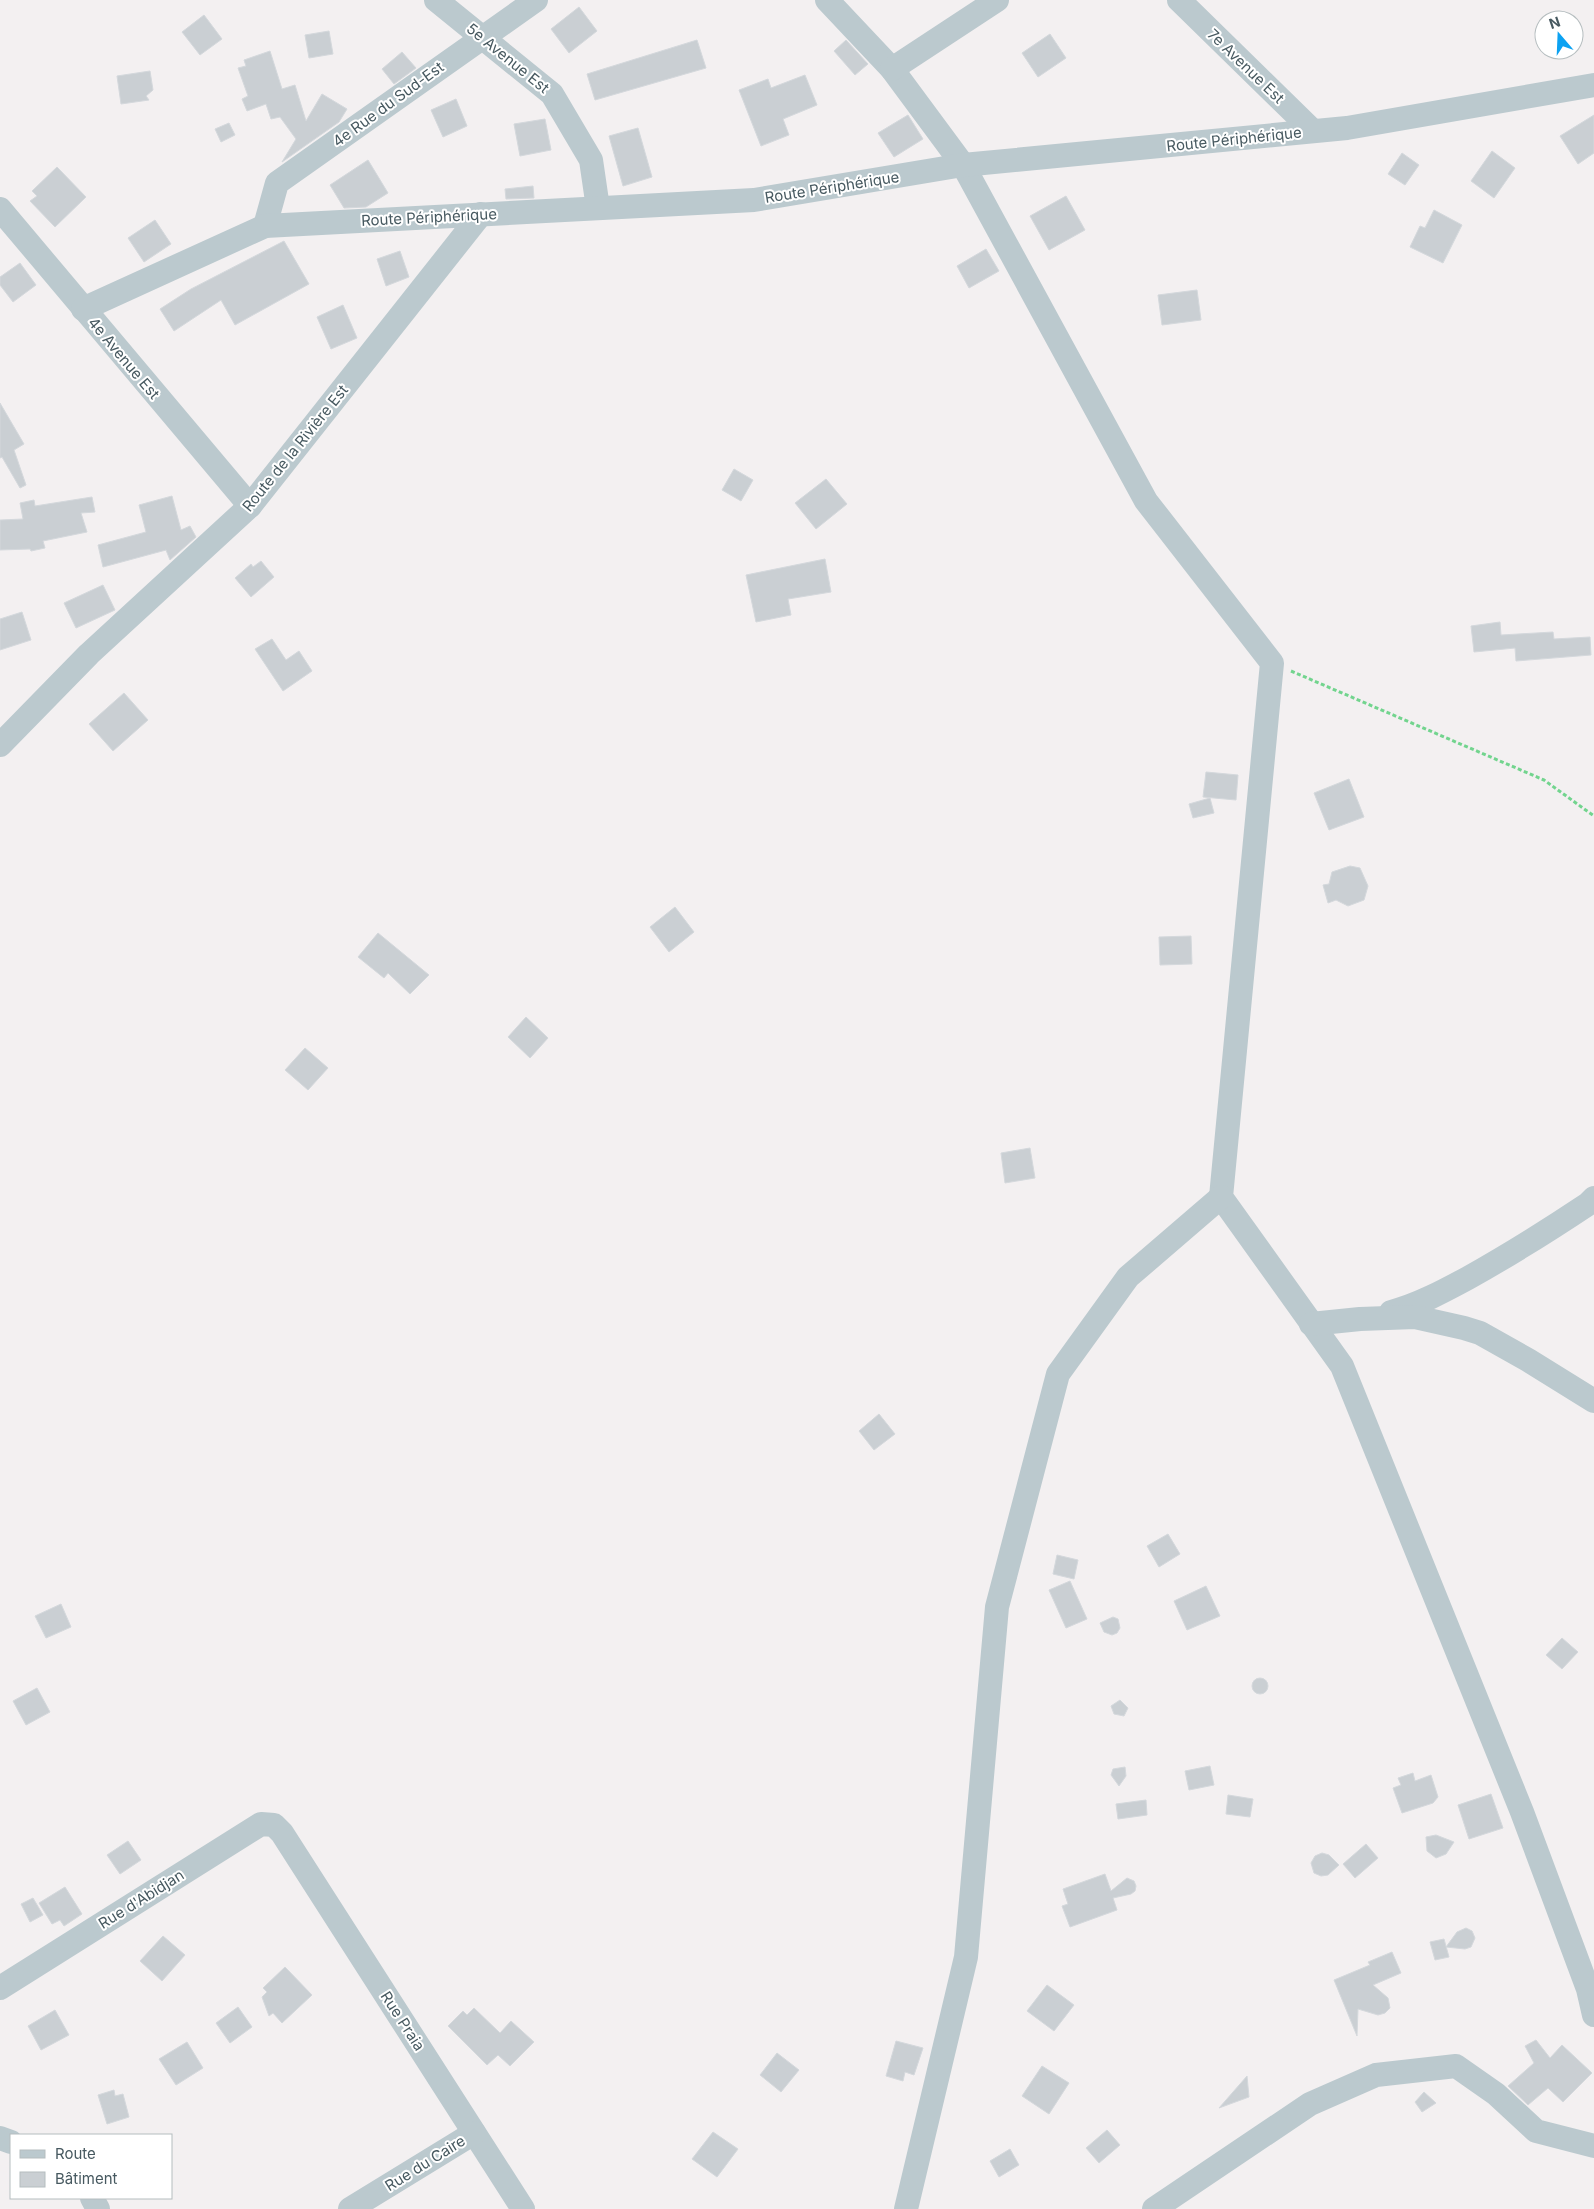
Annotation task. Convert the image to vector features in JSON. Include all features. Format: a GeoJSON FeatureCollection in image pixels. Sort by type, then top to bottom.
{"type":"FeatureCollection","features":[{"type":"Feature","properties":{"kind":"street","name":"5e Avenue Est"},"geometry":{"type":"LineString","coordinates":[[436,0],[552,94],[591,160],[598,208]]}},
{"type":"Feature","properties":{"kind":"street","name":"4e Rue du Sud-Est"},"geometry":{"type":"LineString","coordinates":[[265,226],[277,183],[481,37],[536,0]]}},
{"type":"Feature","properties":{"kind":"street"},"geometry":{"type":"LineString","coordinates":[[827,0],[892,69],[964,165],[1146,501],[1272,663],[1221,1197],[1342,1366],[1522,1812],[1588,1989],[1594,2016]]}},
{"type":"Feature","properties":{"kind":"street"},"geometry":{"type":"LineString","coordinates":[[892,69],[997,0]]}},
{"type":"Feature","properties":{"kind":"street","name":"7e Avenue Est"},"geometry":{"type":"LineString","coordinates":[[1179,0],[1313,132]]}},
{"type":"Feature","properties":{"kind":"street","name":"Route Périphérique"},"geometry":{"type":"LineString","coordinates":[[83,309],[265,226],[754,200],[964,165],[1347,128],[1594,85]]}},
{"type":"Feature","properties":{"kind":"street","name":"4e Avenue Est"},"geometry":{"type":"LineString","coordinates":[[0,209],[250,506]]}},
{"type":"Feature","properties":{"kind":"street","name":"Route de la Rivière Est"},"geometry":{"type":"LineString","coordinates":[[0,745],[88,654],[250,506],[481,214]]}},
{"type":"Feature","properties":{"kind":"street"},"geometry":{"type":"LineString","coordinates":[[906,2209],[966,1957],[996,1606],[1058,1374],[1128,1277],[1221,1197]]}},
{"type":"Feature","properties":{"kind":"street"},"geometry":{"type":"LineString","coordinates":[[1360,1319],[1400,1310],[1444,1291],[1534,1240],[1594,1198]]}},
{"type":"Feature","properties":{"kind":"street"},"geometry":{"type":"LineString","coordinates":[[1311,1324],[1360,1319],[1415,1317],[1480,1334],[1528,1360],[1594,1401]]}},
{"type":"Feature","properties":{"kind":"street","name":"Rue d'Abidjan"},"geometry":{"type":"LineString","coordinates":[[0,1988],[261,1824],[274,1825],[282,1833]]}},
{"type":"Feature","properties":{"kind":"street","name":"Rue Praia"},"geometry":{"type":"LineString","coordinates":[[282,1833],[523,2209]]}},
{"type":"Feature","properties":{"kind":"street"},"geometry":{"type":"LineString","coordinates":[[1154,2209],[1310,2104],[1376,2075],[1456,2066],[1496,2094],[1536,2131],[1594,2146]]}},
{"type":"Feature","properties":{"kind":"street","name":"Rue du Caire"},"geometry":{"type":"LineString","coordinates":[[350,2209],[474,2133]]}},
{"type":"Feature","properties":{"kind":"path"},"geometry":{"type":"LineString","coordinates":[[1272,663],[1544,780],[1594,816]]}},
{"type":"Feature","properties":{"kind":"building"},"geometry":{"type":"Polygon","coordinates":[[[579,7],[597,31],[569,53],[551,29],[579,7]]]}},
{"type":"Feature","properties":{"kind":"building"},"geometry":{"type":"Polygon","coordinates":[[[204,15],[222,39],[200,55],[182,32],[204,15]]]}},
{"type":"Feature","properties":{"kind":"building"},"geometry":{"type":"Polygon","coordinates":[[[329,31],[333,54],[309,58],[305,35],[329,31]]]}},
{"type":"Feature","properties":{"kind":"building"},"geometry":{"type":"Polygon","coordinates":[[[1050,34],[1066,58],[1038,77],[1022,53],[1050,34]]]}},
{"type":"Feature","properties":{"kind":"building"},"geometry":{"type":"Polygon","coordinates":[[[697,40],[706,68],[595,100],[587,74],[697,40]]]}},
{"type":"Feature","properties":{"kind":"building"},"geometry":{"type":"Polygon","coordinates":[[[846,40],[868,64],[855,75],[834,51],[846,40]]]}},
{"type":"Feature","properties":{"kind":"building"},"geometry":{"type":"Polygon","coordinates":[[[270,51],[282,89],[295,85],[306,121],[322,94],[347,109],[339,122],[282,162],[296,139],[280,117],[271,119],[266,104],[247,111],[242,99],[248,96],[238,68],[246,66],[244,60],[270,51]]]}},
{"type":"Feature","properties":{"kind":"building"},"geometry":{"type":"Polygon","coordinates":[[[402,52],[416,68],[394,84],[382,69],[402,52]]]}},
{"type":"Feature","properties":{"kind":"building"},"geometry":{"type":"Polygon","coordinates":[[[150,71],[153,90],[146,96],[149,100],[121,104],[117,76],[150,71]]]}},
{"type":"Feature","properties":{"kind":"building"},"geometry":{"type":"Polygon","coordinates":[[[805,75],[817,105],[783,119],[789,135],[761,146],[739,90],[768,79],[771,88],[805,75]]]}},
{"type":"Feature","properties":{"kind":"building"},"geometry":{"type":"Polygon","coordinates":[[[456,99],[467,126],[443,137],[431,110],[456,99]]]}},
{"type":"Feature","properties":{"kind":"building"},"geometry":{"type":"Polygon","coordinates":[[[908,115],[923,139],[894,157],[878,133],[908,115]]]}},
{"type":"Feature","properties":{"kind":"building"},"geometry":{"type":"Polygon","coordinates":[[[1594,115],[1594,153],[1578,164],[1560,136],[1594,115]]]}},
{"type":"Feature","properties":{"kind":"building"},"geometry":{"type":"Polygon","coordinates":[[[545,119],[551,150],[520,156],[514,124],[545,119]]]}},
{"type":"Feature","properties":{"kind":"building"},"geometry":{"type":"Polygon","coordinates":[[[229,123],[235,135],[221,142],[215,129],[229,123]]]}},
{"type":"Feature","properties":{"kind":"building"},"geometry":{"type":"Polygon","coordinates":[[[638,128],[652,177],[623,186],[609,136],[638,128]]]}},
{"type":"Feature","properties":{"kind":"building"},"geometry":{"type":"Polygon","coordinates":[[[1492,151],[1515,168],[1494,198],[1471,181],[1492,151]]]}},
{"type":"Feature","properties":{"kind":"building"},"geometry":{"type":"Polygon","coordinates":[[[1402,153],[1419,165],[1405,185],[1388,174],[1402,153]]]}},
{"type":"Feature","properties":{"kind":"building"},"geometry":{"type":"Polygon","coordinates":[[[368,160],[388,193],[366,207],[344,208],[330,185],[368,160]]]}},
{"type":"Feature","properties":{"kind":"building"},"geometry":{"type":"Polygon","coordinates":[[[57,167],[86,197],[55,227],[30,201],[37,196],[32,191],[57,167]]]}},
{"type":"Feature","properties":{"kind":"building"},"geometry":{"type":"Polygon","coordinates":[[[533,186],[534,198],[506,199],[505,189],[533,186]]]}},
{"type":"Feature","properties":{"kind":"building"},"geometry":{"type":"Polygon","coordinates":[[[1066,196],[1085,230],[1049,250],[1030,216],[1066,196]]]}},
{"type":"Feature","properties":{"kind":"building"},"geometry":{"type":"Polygon","coordinates":[[[1434,210],[1462,225],[1443,263],[1410,247],[1420,226],[1425,228],[1434,210]]]}},
{"type":"Feature","properties":{"kind":"building"},"geometry":{"type":"Polygon","coordinates":[[[155,220],[171,244],[144,262],[128,238],[155,220]]]}},
{"type":"Feature","properties":{"kind":"building"},"geometry":{"type":"Polygon","coordinates":[[[284,241],[309,284],[235,325],[221,300],[174,331],[160,309],[191,289],[284,241]]]}},
{"type":"Feature","properties":{"kind":"building"},"geometry":{"type":"Polygon","coordinates":[[[986,249],[999,271],[969,288],[957,266],[986,249]]]}},
{"type":"Feature","properties":{"kind":"building"},"geometry":{"type":"Polygon","coordinates":[[[400,251],[409,277],[386,286],[377,259],[400,251]]]}},
{"type":"Feature","properties":{"kind":"building"},"geometry":{"type":"Polygon","coordinates":[[[20,263],[36,285],[13,302],[0,285],[0,277],[20,263]]]}},
{"type":"Feature","properties":{"kind":"building"},"geometry":{"type":"Polygon","coordinates":[[[1197,290],[1201,320],[1162,325],[1158,295],[1197,290]]]}},
{"type":"Feature","properties":{"kind":"building"},"geometry":{"type":"Polygon","coordinates":[[[343,305],[357,338],[331,349],[317,317],[343,305]]]}},
{"type":"Feature","properties":{"kind":"building"},"geometry":{"type":"Polygon","coordinates":[[[0,403],[24,444],[14,450],[26,485],[20,488],[2,457],[0,458],[0,403]]]}},
{"type":"Feature","properties":{"kind":"building"},"geometry":{"type":"Polygon","coordinates":[[[734,469],[753,480],[741,501],[722,490],[734,469]]]}},
{"type":"Feature","properties":{"kind":"building"},"geometry":{"type":"Polygon","coordinates":[[[826,479],[847,504],[816,529],[795,503],[826,479]]]}},
{"type":"Feature","properties":{"kind":"building"},"geometry":{"type":"Polygon","coordinates":[[[172,496],[181,530],[190,526],[196,537],[170,560],[166,550],[103,567],[98,545],[146,532],[139,505],[172,496]]]}},
{"type":"Feature","properties":{"kind":"building"},"geometry":{"type":"Polygon","coordinates":[[[92,497],[95,512],[81,513],[87,532],[43,541],[45,548],[31,551],[30,549],[0,550],[0,520],[23,519],[20,503],[34,500],[35,506],[92,497]]]}},
{"type":"Feature","properties":{"kind":"building"},"geometry":{"type":"Polygon","coordinates":[[[825,559],[831,592],[788,599],[791,615],[756,622],[746,575],[825,559]]]}},
{"type":"Feature","properties":{"kind":"building"},"geometry":{"type":"Polygon","coordinates":[[[261,561],[274,577],[251,597],[235,578],[251,564],[253,567],[261,561]]]}},
{"type":"Feature","properties":{"kind":"building"},"geometry":{"type":"Polygon","coordinates":[[[103,585],[115,610],[76,628],[64,603],[103,585]]]}},
{"type":"Feature","properties":{"kind":"building"},"geometry":{"type":"Polygon","coordinates":[[[22,612],[31,640],[0,650],[0,619],[22,612]]]}},
{"type":"Feature","properties":{"kind":"building"},"geometry":{"type":"Polygon","coordinates":[[[1500,622],[1501,635],[1553,632],[1554,639],[1590,637],[1591,655],[1516,661],[1515,648],[1474,652],[1471,626],[1500,622]]]}},
{"type":"Feature","properties":{"kind":"building"},"geometry":{"type":"Polygon","coordinates":[[[272,639],[286,660],[299,651],[312,671],[283,691],[255,649],[272,639]]]}},
{"type":"Feature","properties":{"kind":"building"},"geometry":{"type":"Polygon","coordinates":[[[124,693],[148,720],[113,751],[89,724],[124,693]]]}},
{"type":"Feature","properties":{"kind":"building"},"geometry":{"type":"Polygon","coordinates":[[[1206,772],[1238,775],[1236,800],[1203,797],[1206,772]]]}},
{"type":"Feature","properties":{"kind":"building"},"geometry":{"type":"Polygon","coordinates":[[[1349,779],[1364,817],[1329,830],[1314,793],[1349,779]]]}},
{"type":"Feature","properties":{"kind":"building"},"geometry":{"type":"Polygon","coordinates":[[[1210,798],[1214,813],[1193,818],[1189,804],[1210,798]]]}},
{"type":"Feature","properties":{"kind":"building"},"geometry":{"type":"Polygon","coordinates":[[[1350,866],[1360,868],[1368,886],[1364,900],[1348,906],[1336,900],[1328,903],[1323,885],[1329,884],[1332,872],[1350,866]]]}},
{"type":"Feature","properties":{"kind":"building"},"geometry":{"type":"Polygon","coordinates":[[[675,907],[694,932],[669,952],[650,927],[675,907]]]}},
{"type":"Feature","properties":{"kind":"building"},"geometry":{"type":"Polygon","coordinates":[[[378,933],[429,975],[410,994],[388,973],[384,978],[358,957],[378,933]]]}},
{"type":"Feature","properties":{"kind":"building"},"geometry":{"type":"Polygon","coordinates":[[[1191,936],[1192,964],[1160,965],[1159,937],[1191,936]]]}},
{"type":"Feature","properties":{"kind":"building"},"geometry":{"type":"Polygon","coordinates":[[[526,1017],[548,1038],[530,1058],[508,1037],[526,1017]]]}},
{"type":"Feature","properties":{"kind":"building"},"geometry":{"type":"Polygon","coordinates":[[[305,1048],[328,1068],[308,1090],[285,1070],[305,1048]]]}},
{"type":"Feature","properties":{"kind":"building"},"geometry":{"type":"Polygon","coordinates":[[[1030,1148],[1035,1178],[1005,1183],[1001,1153],[1030,1148]]]}},
{"type":"Feature","properties":{"kind":"building"},"geometry":{"type":"Polygon","coordinates":[[[879,1414],[895,1434],[874,1450],[859,1431],[879,1414]]]}},
{"type":"Feature","properties":{"kind":"building"},"geometry":{"type":"Polygon","coordinates":[[[1168,1534],[1180,1554],[1159,1567],[1147,1546],[1168,1534]]]}},
{"type":"Feature","properties":{"kind":"building"},"geometry":{"type":"Polygon","coordinates":[[[1057,1555],[1078,1560],[1074,1579],[1053,1574],[1057,1555]]]}},
{"type":"Feature","properties":{"kind":"building"},"geometry":{"type":"Polygon","coordinates":[[[1070,1581],[1087,1619],[1066,1628],[1049,1590],[1070,1581]]]}},
{"type":"Feature","properties":{"kind":"building"},"geometry":{"type":"Polygon","coordinates":[[[1206,1586],[1220,1616],[1187,1630],[1174,1601],[1206,1586]]]}},
{"type":"Feature","properties":{"kind":"building"},"geometry":{"type":"Polygon","coordinates":[[[61,1604],[71,1627],[46,1638],[35,1616],[61,1604]]]}},
{"type":"Feature","properties":{"kind":"building"},"geometry":{"type":"Polygon","coordinates":[[[1113,1617],[1118,1619],[1120,1628],[1117,1633],[1112,1635],[1104,1632],[1100,1623],[1113,1617]]]}},
{"type":"Feature","properties":{"kind":"building"},"geometry":{"type":"Polygon","coordinates":[[[1562,1638],[1578,1652],[1562,1669],[1546,1655],[1562,1638]]]}},
{"type":"Feature","properties":{"kind":"building"},"geometry":{"type":"Polygon","coordinates":[[[1260,1678],[1268,1686],[1260,1694],[1252,1686],[1260,1678]]]}},
{"type":"Feature","properties":{"kind":"building"},"geometry":{"type":"Polygon","coordinates":[[[37,1688],[50,1712],[26,1725],[13,1701],[37,1688]]]}},
{"type":"Feature","properties":{"kind":"building"},"geometry":{"type":"Polygon","coordinates":[[[1120,1700],[1128,1708],[1124,1716],[1114,1714],[1111,1706],[1120,1700]]]}},
{"type":"Feature","properties":{"kind":"building"},"geometry":{"type":"Polygon","coordinates":[[[1210,1766],[1214,1785],[1189,1790],[1185,1771],[1210,1766]]]}},
{"type":"Feature","properties":{"kind":"building"},"geometry":{"type":"Polygon","coordinates":[[[1125,1767],[1126,1776],[1119,1786],[1111,1775],[1113,1769],[1125,1767]]]}},
{"type":"Feature","properties":{"kind":"building"},"geometry":{"type":"Polygon","coordinates":[[[1413,1773],[1415,1781],[1431,1775],[1438,1797],[1433,1803],[1402,1813],[1393,1788],[1401,1785],[1398,1778],[1413,1773]]]}},
{"type":"Feature","properties":{"kind":"building"},"geometry":{"type":"Polygon","coordinates":[[[1491,1794],[1503,1828],[1469,1839],[1458,1805],[1491,1794]]]}},
{"type":"Feature","properties":{"kind":"building"},"geometry":{"type":"Polygon","coordinates":[[[1228,1795],[1253,1799],[1250,1817],[1226,1814],[1228,1795]]]}},
{"type":"Feature","properties":{"kind":"building"},"geometry":{"type":"Polygon","coordinates":[[[1146,1800],[1147,1815],[1118,1819],[1116,1804],[1146,1800]]]}},
{"type":"Feature","properties":{"kind":"building"},"geometry":{"type":"Polygon","coordinates":[[[1436,1835],[1454,1842],[1446,1854],[1436,1858],[1427,1851],[1426,1837],[1436,1835]]]}},
{"type":"Feature","properties":{"kind":"building"},"geometry":{"type":"Polygon","coordinates":[[[128,1841],[141,1860],[120,1874],[107,1855],[128,1841]]]}},
{"type":"Feature","properties":{"kind":"building"},"geometry":{"type":"Polygon","coordinates":[[[1366,1844],[1378,1858],[1355,1878],[1343,1864],[1366,1844]]]}},
{"type":"Feature","properties":{"kind":"building"},"geometry":{"type":"Polygon","coordinates":[[[1322,1853],[1329,1855],[1339,1865],[1328,1875],[1321,1876],[1314,1873],[1311,1863],[1315,1856],[1322,1853]]]}},
{"type":"Feature","properties":{"kind":"building"},"geometry":{"type":"Polygon","coordinates":[[[1105,1874],[1111,1891],[1127,1878],[1134,1881],[1135,1891],[1131,1894],[1113,1898],[1117,1910],[1070,1927],[1062,1906],[1068,1904],[1063,1889],[1105,1874]]]}},
{"type":"Feature","properties":{"kind":"building"},"geometry":{"type":"Polygon","coordinates":[[[65,1887],[82,1914],[64,1926],[60,1920],[52,1924],[39,1903],[65,1887]]]}},
{"type":"Feature","properties":{"kind":"building"},"geometry":{"type":"Polygon","coordinates":[[[33,1898],[43,1915],[30,1922],[21,1904],[33,1898]]]}},
{"type":"Feature","properties":{"kind":"building"},"geometry":{"type":"Polygon","coordinates":[[[1466,1928],[1472,1931],[1475,1938],[1471,1947],[1465,1949],[1446,1947],[1457,1932],[1466,1928]]]}},
{"type":"Feature","properties":{"kind":"building"},"geometry":{"type":"Polygon","coordinates":[[[163,1936],[185,1955],[162,1981],[140,1961],[163,1936]]]}},
{"type":"Feature","properties":{"kind":"building"},"geometry":{"type":"Polygon","coordinates":[[[1444,1939],[1449,1957],[1435,1960],[1430,1942],[1444,1939]]]}},
{"type":"Feature","properties":{"kind":"building"},"geometry":{"type":"Polygon","coordinates":[[[1392,1952],[1401,1973],[1373,1985],[1388,1998],[1390,2008],[1385,2013],[1378,2015],[1358,2009],[1357,2036],[1334,1980],[1370,1965],[1368,1962],[1392,1952]]]}},
{"type":"Feature","properties":{"kind":"building"},"geometry":{"type":"Polygon","coordinates":[[[285,1967],[312,1995],[282,2023],[273,2013],[269,2016],[262,1997],[267,1992],[263,1988],[285,1967]]]}},
{"type":"Feature","properties":{"kind":"building"},"geometry":{"type":"Polygon","coordinates":[[[1047,1985],[1074,2005],[1054,2031],[1027,2011],[1047,1985]]]}},
{"type":"Feature","properties":{"kind":"building"},"geometry":{"type":"Polygon","coordinates":[[[238,2007],[252,2027],[230,2043],[216,2023],[238,2007]]]}},
{"type":"Feature","properties":{"kind":"building"},"geometry":{"type":"Polygon","coordinates":[[[474,2008],[500,2033],[511,2021],[534,2042],[510,2066],[498,2055],[487,2065],[448,2026],[463,2011],[467,2015],[474,2008]]]}},
{"type":"Feature","properties":{"kind":"building"},"geometry":{"type":"Polygon","coordinates":[[[55,2010],[69,2035],[41,2050],[28,2026],[55,2010]]]}},
{"type":"Feature","properties":{"kind":"building"},"geometry":{"type":"Polygon","coordinates":[[[1536,2040],[1550,2058],[1562,2045],[1592,2073],[1563,2102],[1548,2088],[1528,2105],[1508,2086],[1534,2063],[1525,2046],[1536,2040]]]}},
{"type":"Feature","properties":{"kind":"building"},"geometry":{"type":"Polygon","coordinates":[[[896,2041],[923,2048],[914,2075],[905,2072],[903,2081],[886,2076],[896,2041]]]}},
{"type":"Feature","properties":{"kind":"building"},"geometry":{"type":"Polygon","coordinates":[[[187,2042],[203,2068],[176,2085],[159,2059],[187,2042]]]}},
{"type":"Feature","properties":{"kind":"building"},"geometry":{"type":"Polygon","coordinates":[[[777,2053],[799,2070],[781,2092],[760,2075],[777,2053]]]}},
{"type":"Feature","properties":{"kind":"building"},"geometry":{"type":"Polygon","coordinates":[[[1042,2066],[1069,2083],[1049,2114],[1022,2096],[1042,2066]]]}},
{"type":"Feature","properties":{"kind":"building"},"geometry":{"type":"Polygon","coordinates":[[[1247,2076],[1249,2097],[1219,2108],[1247,2076]]]}},
{"type":"Feature","properties":{"kind":"building"},"geometry":{"type":"Polygon","coordinates":[[[114,2090],[115,2096],[123,2094],[129,2117],[107,2124],[98,2095],[114,2090]]]}},
{"type":"Feature","properties":{"kind":"building"},"geometry":{"type":"Polygon","coordinates":[[[1424,2092],[1436,2103],[1422,2112],[1415,2102],[1424,2092]]]}},
{"type":"Feature","properties":{"kind":"building"},"geometry":{"type":"Polygon","coordinates":[[[1107,2130],[1120,2145],[1099,2163],[1086,2148],[1107,2130]]]}},
{"type":"Feature","properties":{"kind":"building"},"geometry":{"type":"Polygon","coordinates":[[[713,2132],[738,2149],[717,2177],[692,2159],[713,2132]]]}},
{"type":"Feature","properties":{"kind":"building"},"geometry":{"type":"Polygon","coordinates":[[[1010,2149],[1019,2165],[999,2177],[990,2161],[1010,2149]]]}}]}
